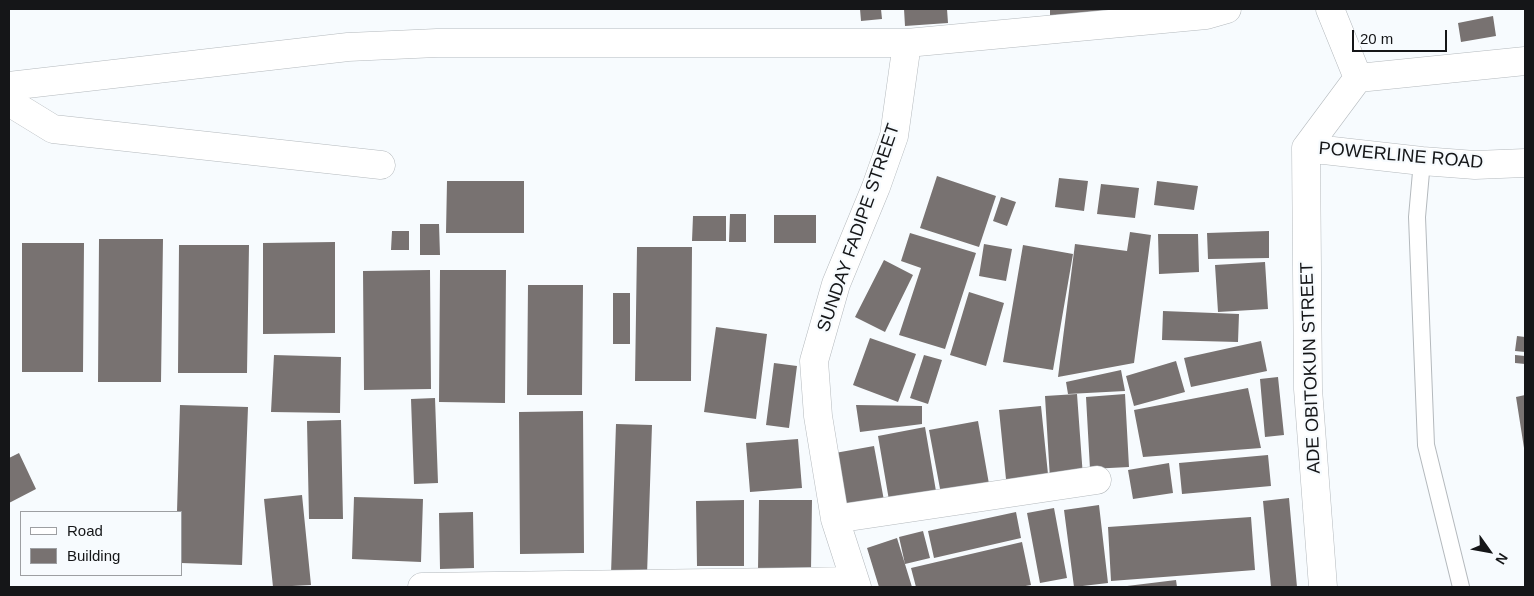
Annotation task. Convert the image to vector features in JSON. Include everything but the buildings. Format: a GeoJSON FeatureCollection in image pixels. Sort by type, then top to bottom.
{"type":"FeatureCollection","features":[{"type":"Feature","properties":{"kind":"street"},"geometry":{"type":"LineString","coordinates":[[9,86],[348,47],[437,43],[907,43],[1206,15],[1227,9]]}},
{"type":"Feature","properties":{"kind":"street"},"geometry":{"type":"LineString","coordinates":[[1330,9],[1358,78]]}},
{"type":"Feature","properties":{"kind":"street","name":"SUNDAY FADIPE STREET"},"geometry":{"type":"LineString","coordinates":[[856,584],[834,519],[818,416],[814,361],[836,284],[894,136],[907,43]]}},
{"type":"Feature","properties":{"kind":"street"},"geometry":{"type":"LineString","coordinates":[[1306,148],[1358,78],[1525,61]]}},
{"type":"Feature","properties":{"kind":"street"},"geometry":{"type":"LineString","coordinates":[[9,102],[53,129],[382,165]]}},
{"type":"Feature","properties":{"kind":"street","name":"POWERLINE ROAD"},"geometry":{"type":"LineString","coordinates":[[1306,148],[1422,162],[1475,165],[1525,163]]}},
{"type":"Feature","properties":{"kind":"street","name":"ADE OBITOKUN STREET"},"geometry":{"type":"LineString","coordinates":[[1306,148],[1308,389],[1323,587]]}},
{"type":"Feature","properties":{"kind":"street"},"geometry":{"type":"LineString","coordinates":[[834,519],[1097,480]]}},
{"type":"Feature","properties":{"kind":"street"},"geometry":{"type":"LineString","coordinates":[[422,587],[856,584]]}},
{"type":"Feature","properties":{"kind":"lane"},"geometry":{"type":"LineString","coordinates":[[1422,162],[1417,217],[1426,444],[1460,587]]}}]}
